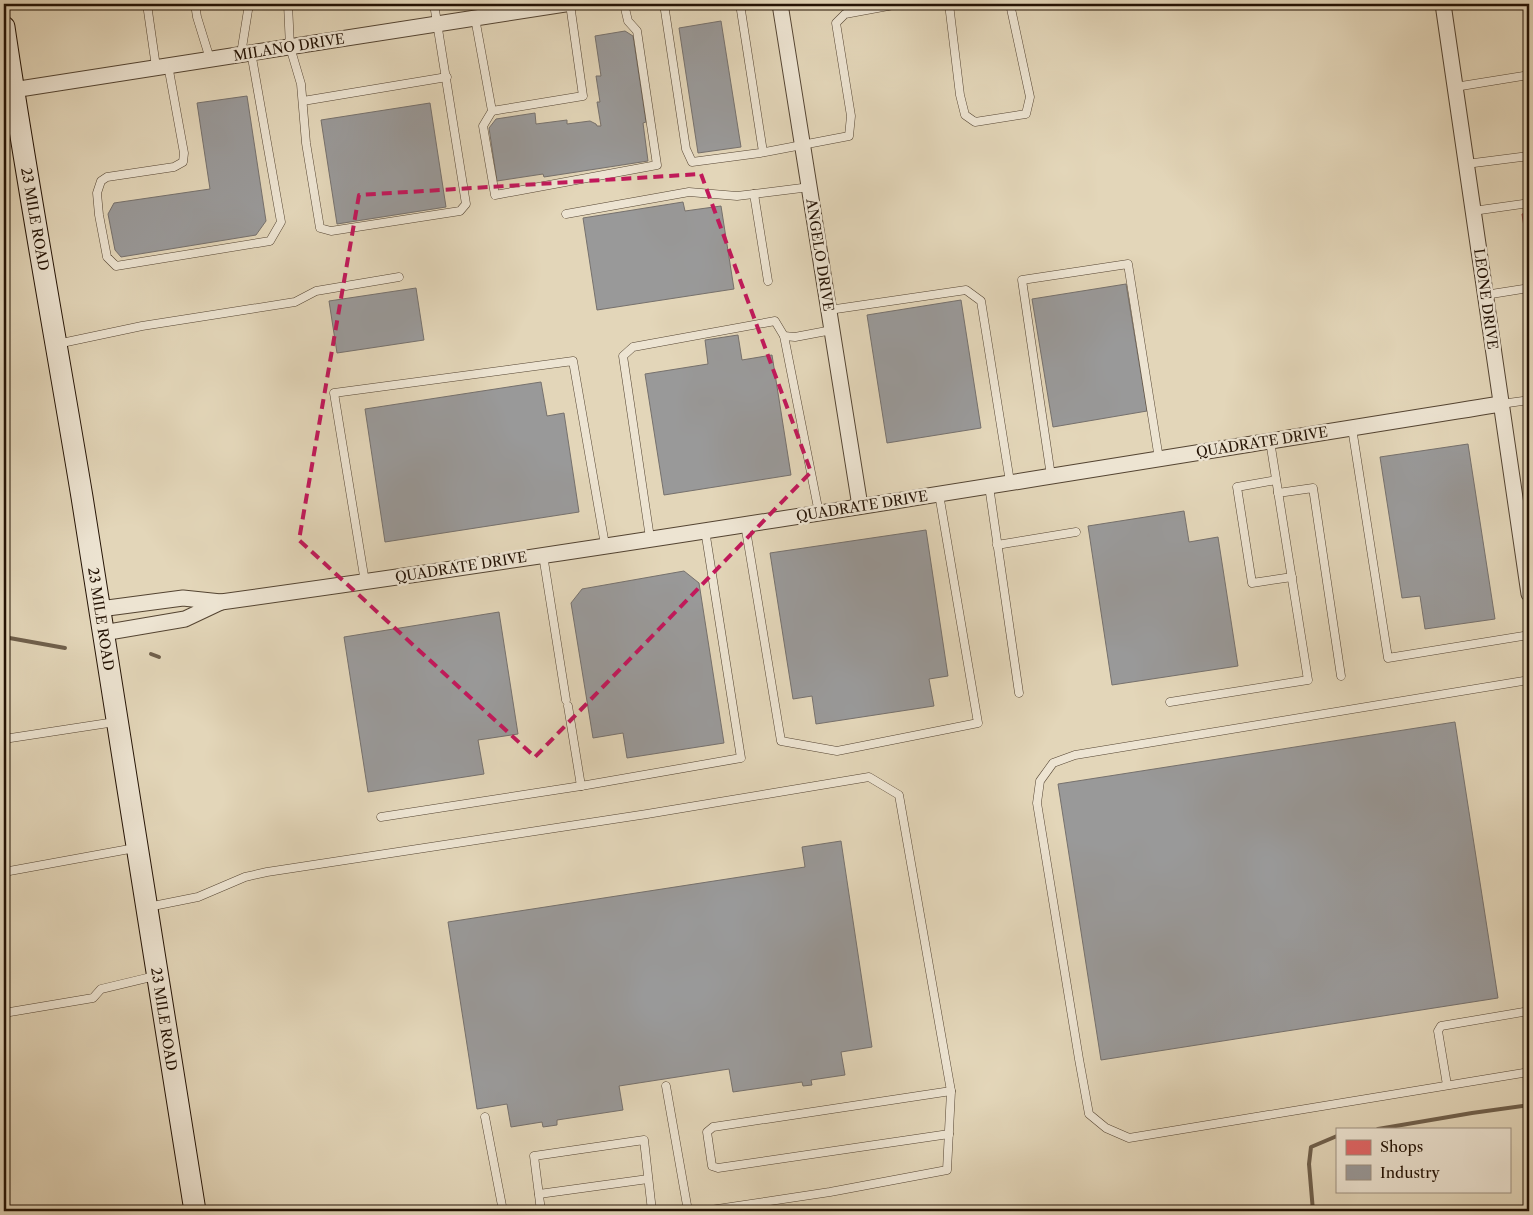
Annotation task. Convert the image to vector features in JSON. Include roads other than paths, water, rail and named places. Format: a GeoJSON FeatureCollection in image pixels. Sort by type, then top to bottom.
{"type":"FeatureCollection","features":[{"type":"Feature","properties":{"kind":"main road","name":"23 MILE ROAD"},"geometry":{"type":"LineString","coordinates":[[4,26],[13,90],[14,120],[57,344],[196,1211]]}},
{"type":"Feature","properties":{"kind":"street","name":"MILANO DRIVE"},"geometry":{"type":"LineString","coordinates":[[13,90],[475,18],[491,9],[565,4]]}},
{"type":"Feature","properties":{"kind":"street","name":"ANGELO DRIVE"},"geometry":{"type":"LineString","coordinates":[[780,4],[860,506]]}},
{"type":"Feature","properties":{"kind":"street","name":"LEONE DRIVE"},"geometry":{"type":"LineString","coordinates":[[1443,4],[1501,404],[1523,509],[1529,594]]}},
{"type":"Feature","properties":{"kind":"street","name":"QUADRATE DRIVE"},"geometry":{"type":"LineString","coordinates":[[100,609],[183,598],[221,602],[365,582],[940,494],[1501,404]]}},
{"type":"Feature","properties":{"kind":"street","name":"QUADRATE DRIVE"},"geometry":{"type":"LineString","coordinates":[[103,633],[185,620],[221,602]]}},
{"type":"Feature","properties":{"kind":"lane"},"geometry":{"type":"LineString","coordinates":[[147,4],[184,153],[183,162],[174,167],[107,177],[101,181],[97,193],[99,215],[107,257],[116,266],[270,241],[281,222],[246,53],[249,4]]}},
{"type":"Feature","properties":{"kind":"lane"},"geometry":{"type":"LineString","coordinates":[[195,4],[210,59]]}},
{"type":"Feature","properties":{"kind":"lane"},"geometry":{"type":"LineString","coordinates":[[288,4],[290,46],[301,84],[306,143],[320,228],[331,231],[460,211],[466,204],[434,4]]}},
{"type":"Feature","properties":{"kind":"lane"},"geometry":{"type":"LineString","coordinates":[[492,111],[583,96],[570,4]]}},
{"type":"Feature","properties":{"kind":"lane"},"geometry":{"type":"LineString","coordinates":[[475,18],[492,111],[483,126],[496,195],[657,165],[637,31],[628,21],[624,4]]}},
{"type":"Feature","properties":{"kind":"lane"},"geometry":{"type":"LineString","coordinates":[[664,4],[686,149],[692,162],[764,152],[849,136],[851,116],[836,23],[845,14],[899,4]]}},
{"type":"Feature","properties":{"kind":"lane"},"geometry":{"type":"LineString","coordinates":[[740,4],[764,152]]}},
{"type":"Feature","properties":{"kind":"lane"},"geometry":{"type":"LineString","coordinates":[[949,4],[960,95],[965,115],[975,122],[1026,114],[1030,97],[1010,4]]}},
{"type":"Feature","properties":{"kind":"lane"},"geometry":{"type":"LineString","coordinates":[[1455,88],[1529,75]]}},
{"type":"Feature","properties":{"kind":"lane"},"geometry":{"type":"LineString","coordinates":[[302,101],[446,77]]}},
{"type":"Feature","properties":{"kind":"lane"},"geometry":{"type":"LineString","coordinates":[[1466,164],[1529,156]]}},
{"type":"Feature","properties":{"kind":"lane"},"geometry":{"type":"LineString","coordinates":[[566,214],[689,192],[737,196],[810,187]]}},
{"type":"Feature","properties":{"kind":"lane"},"geometry":{"type":"LineString","coordinates":[[754,194],[768,281]]}},
{"type":"Feature","properties":{"kind":"lane"},"geometry":{"type":"LineString","coordinates":[[1473,211],[1529,203]]}},
{"type":"Feature","properties":{"kind":"lane"},"geometry":{"type":"LineString","coordinates":[[1051,476],[1022,280],[1128,264],[1159,458]]}},
{"type":"Feature","properties":{"kind":"lane"},"geometry":{"type":"LineString","coordinates":[[57,344],[142,326],[295,302],[316,291],[399,277]]}},
{"type":"Feature","properties":{"kind":"lane"},"geometry":{"type":"LineString","coordinates":[[1485,295],[1529,288]]}},
{"type":"Feature","properties":{"kind":"lane"},"geometry":{"type":"LineString","coordinates":[[829,310],[966,290],[982,301],[1010,482]]}},
{"type":"Feature","properties":{"kind":"lane"},"geometry":{"type":"LineString","coordinates":[[650,538],[623,356],[633,346],[775,321],[784,336],[819,512]]}},
{"type":"Feature","properties":{"kind":"lane"},"geometry":{"type":"LineString","coordinates":[[784,336],[795,337],[832,330]]}},
{"type":"Feature","properties":{"kind":"lane"},"geometry":{"type":"LineString","coordinates":[[365,582],[334,392],[573,361],[605,545]]}},
{"type":"Feature","properties":{"kind":"lane"},"geometry":{"type":"LineString","coordinates":[[1501,404],[1529,400]]}},
{"type":"Feature","properties":{"kind":"lane"},"geometry":{"type":"LineString","coordinates":[[1352,428],[1388,658],[1529,634]]}},
{"type":"Feature","properties":{"kind":"lane"},"geometry":{"type":"LineString","coordinates":[[1170,702],[1308,680],[1270,441]]}},
{"type":"Feature","properties":{"kind":"lane"},"geometry":{"type":"LineString","coordinates":[[1276,480],[1237,487],[1252,583],[1292,577]]}},
{"type":"Feature","properties":{"kind":"lane"},"geometry":{"type":"LineString","coordinates":[[989,486],[1019,693]]}},
{"type":"Feature","properties":{"kind":"lane"},"geometry":{"type":"LineString","coordinates":[[1278,493],[1313,488],[1341,676]]}},
{"type":"Feature","properties":{"kind":"lane"},"geometry":{"type":"LineString","coordinates":[[746,524],[781,741],[837,752],[978,723],[940,494]]}},
{"type":"Feature","properties":{"kind":"lane"},"geometry":{"type":"LineString","coordinates":[[381,817],[581,786],[741,758],[705,530]]}},
{"type":"Feature","properties":{"kind":"lane"},"geometry":{"type":"LineString","coordinates":[[998,545],[1076,532]]}},
{"type":"Feature","properties":{"kind":"lane"},"geometry":{"type":"LineString","coordinates":[[543,555],[581,786]]}},
{"type":"Feature","properties":{"kind":"lane"},"geometry":{"type":"LineString","coordinates":[[1529,680],[1075,755],[1053,763],[1040,781],[1036,803],[1089,1114],[1106,1128],[1129,1138],[1529,1072]]}},
{"type":"Feature","properties":{"kind":"lane"},"geometry":{"type":"LineString","coordinates":[[4,739],[117,722]]}},
{"type":"Feature","properties":{"kind":"lane"},"geometry":{"type":"LineString","coordinates":[[147,908],[198,897],[246,877],[267,872],[657,812],[869,777],[899,795],[951,1091],[947,1170],[830,1192],[704,1211]]}},
{"type":"Feature","properties":{"kind":"lane"},"geometry":{"type":"LineString","coordinates":[[4,872],[137,848]]}},
{"type":"Feature","properties":{"kind":"lane"},"geometry":{"type":"LineString","coordinates":[[4,1013],[93,998],[102,989],[157,976]]}},
{"type":"Feature","properties":{"kind":"lane"},"geometry":{"type":"LineString","coordinates":[[1447,1085],[1438,1031],[1441,1026],[1529,1011]]}},
{"type":"Feature","properties":{"kind":"lane"},"geometry":{"type":"LineString","coordinates":[[666,1086],[688,1211]]}},
{"type":"Feature","properties":{"kind":"lane"},"geometry":{"type":"LineString","coordinates":[[949,1134],[718,1168],[712,1166],[707,1132],[713,1127],[951,1091]]}},
{"type":"Feature","properties":{"kind":"lane"},"geometry":{"type":"LineString","coordinates":[[485,1117],[503,1211]]}},
{"type":"Feature","properties":{"kind":"lane"},"geometry":{"type":"LineString","coordinates":[[541,1211],[534,1156],[644,1140],[652,1211]]}},
{"type":"Feature","properties":{"kind":"lane"},"geometry":{"type":"LineString","coordinates":[[538,1194],[648,1179]]}},
{"type":"Feature","properties":{"kind":"waterway"},"geometry":{"type":"LineString","coordinates":[[4,637],[65,648]]}},
{"type":"Feature","properties":{"kind":"waterway"},"geometry":{"type":"LineString","coordinates":[[151,654],[159,657]]}},
{"type":"Feature","properties":{"kind":"waterway"},"geometry":{"type":"LineString","coordinates":[[1384,1128],[1529,1105]]}},
{"type":"Feature","properties":{"kind":"waterway"},"geometry":{"type":"LineString","coordinates":[[1313,1211],[1309,1164],[1311,1147],[1336,1136]]}}]}
